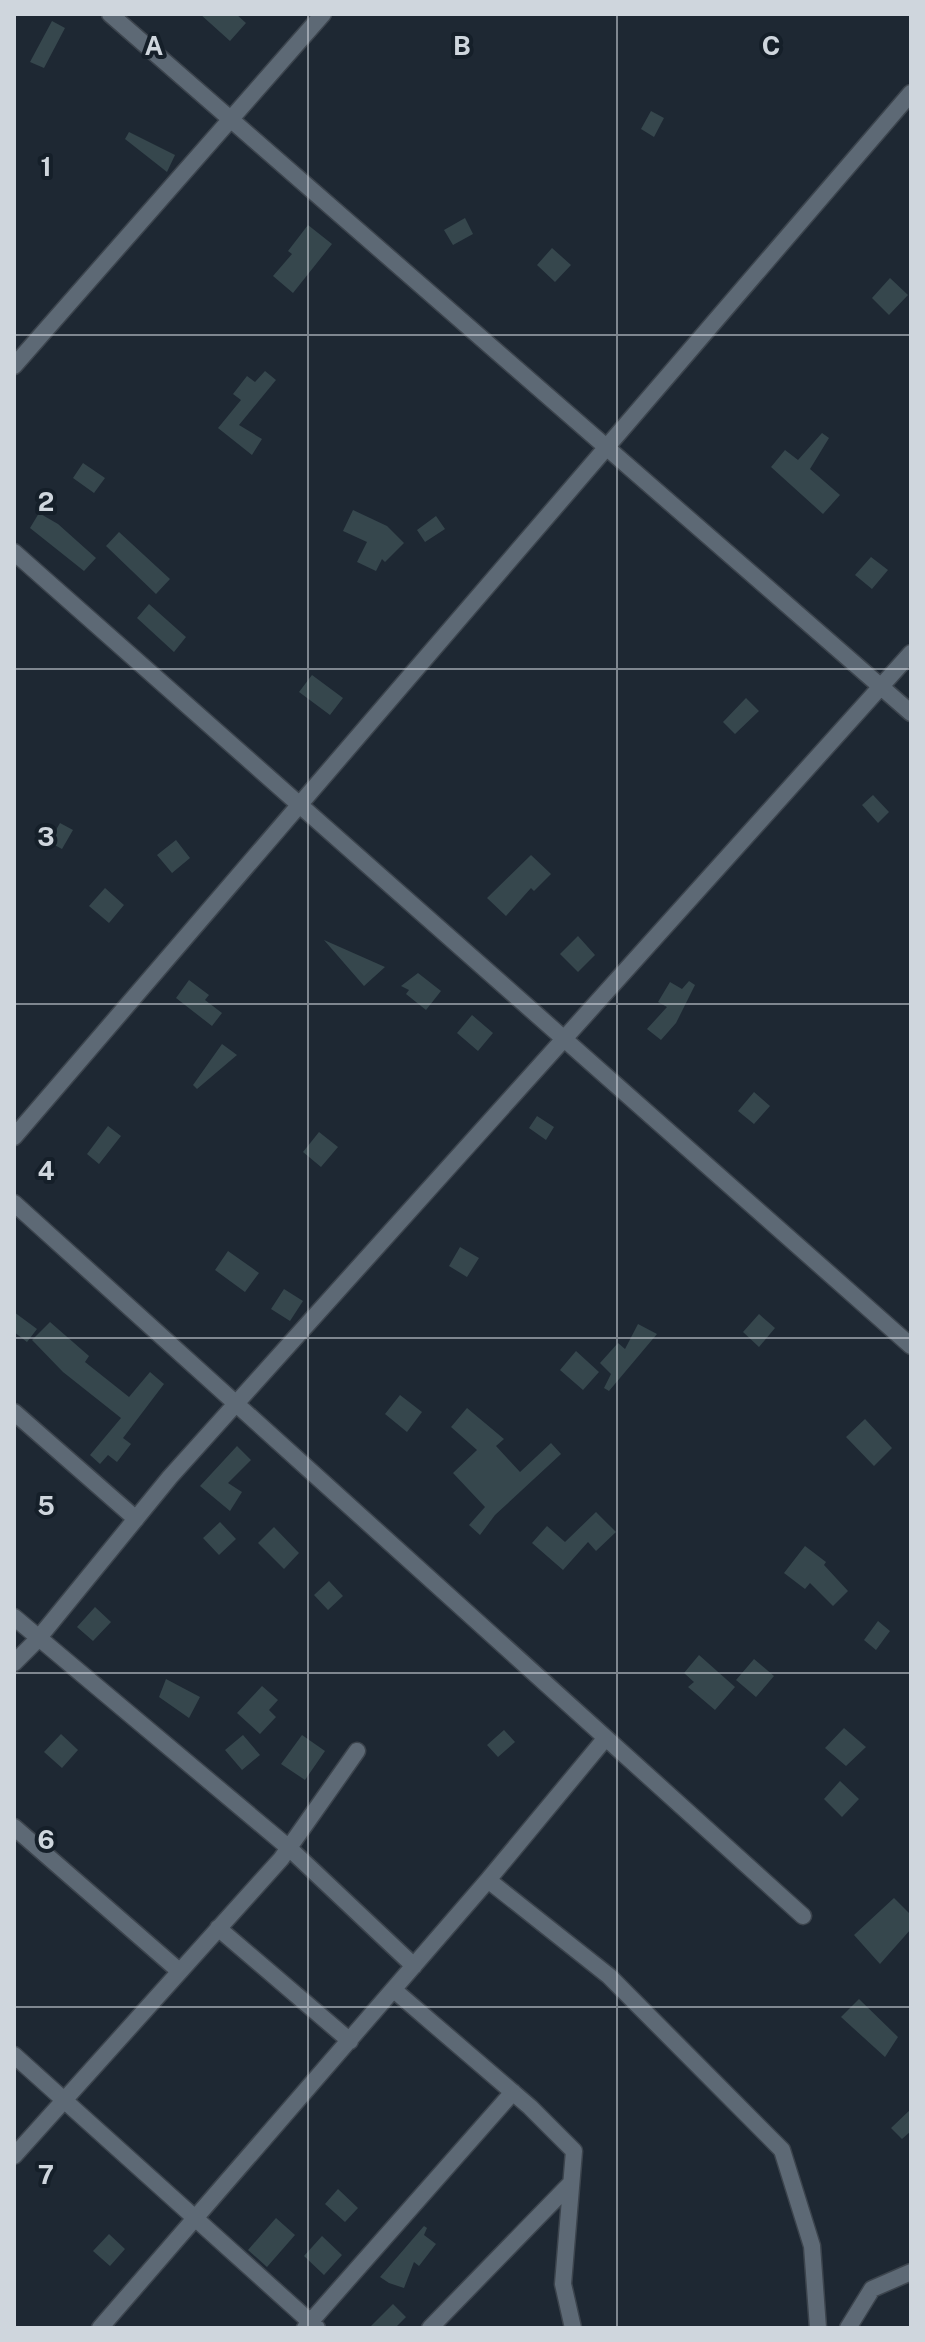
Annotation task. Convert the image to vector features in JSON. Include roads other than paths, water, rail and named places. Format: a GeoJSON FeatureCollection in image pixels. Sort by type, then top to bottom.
{"type":"FeatureCollection","features":[{"type":"Feature","properties":{"kind":"street"},"geometry":{"type":"LineString","coordinates":[[110,14],[911,713]]}},
{"type":"Feature","properties":{"kind":"street"},"geometry":{"type":"LineString","coordinates":[[14,366],[323,14]]}},
{"type":"Feature","properties":{"kind":"street"},"geometry":{"type":"LineString","coordinates":[[14,1137],[911,93]]}},
{"type":"Feature","properties":{"kind":"street"},"geometry":{"type":"LineString","coordinates":[[14,552],[911,1346]]}},
{"type":"Feature","properties":{"kind":"street"},"geometry":{"type":"LineString","coordinates":[[14,1663],[37,1640],[237,1403],[911,653]]}},
{"type":"Feature","properties":{"kind":"street"},"geometry":{"type":"LineString","coordinates":[[14,1203],[604,1740],[803,1916]]}},
{"type":"Feature","properties":{"kind":"street"},"geometry":{"type":"LineString","coordinates":[[14,1412],[136,1519]]}},
{"type":"Feature","properties":{"kind":"street"},"geometry":{"type":"LineString","coordinates":[[14,1617],[37,1640],[289,1848],[414,1966]]}},
{"type":"Feature","properties":{"kind":"street"},"geometry":{"type":"LineString","coordinates":[[100,2328],[394,1990],[604,1740]]}},
{"type":"Feature","properties":{"kind":"street"},"geometry":{"type":"LineString","coordinates":[[14,2156],[289,1848],[357,1751]]}},
{"type":"Feature","properties":{"kind":"street"},"geometry":{"type":"LineString","coordinates":[[14,1827],[178,1970]]}},
{"type":"Feature","properties":{"kind":"street"},"geometry":{"type":"LineString","coordinates":[[488,1880],[609,1976],[782,2150],[812,2246],[818,2328]]}},
{"type":"Feature","properties":{"kind":"street"},"geometry":{"type":"LineString","coordinates":[[218,1928],[350,2041]]}},
{"type":"Feature","properties":{"kind":"street"},"geometry":{"type":"LineString","coordinates":[[394,1990],[513,2092],[574,2151],[565,2229],[563,2284],[573,2328]]}},
{"type":"Feature","properties":{"kind":"street"},"geometry":{"type":"LineString","coordinates":[[14,2055],[197,2218],[311,2326],[513,2092]]}},
{"type":"Feature","properties":{"kind":"street"},"geometry":{"type":"LineString","coordinates":[[430,2328],[572,2182]]}},
{"type":"Feature","properties":{"kind":"street"},"geometry":{"type":"LineString","coordinates":[[848,2328],[872,2289],[911,2272]]}}]}
